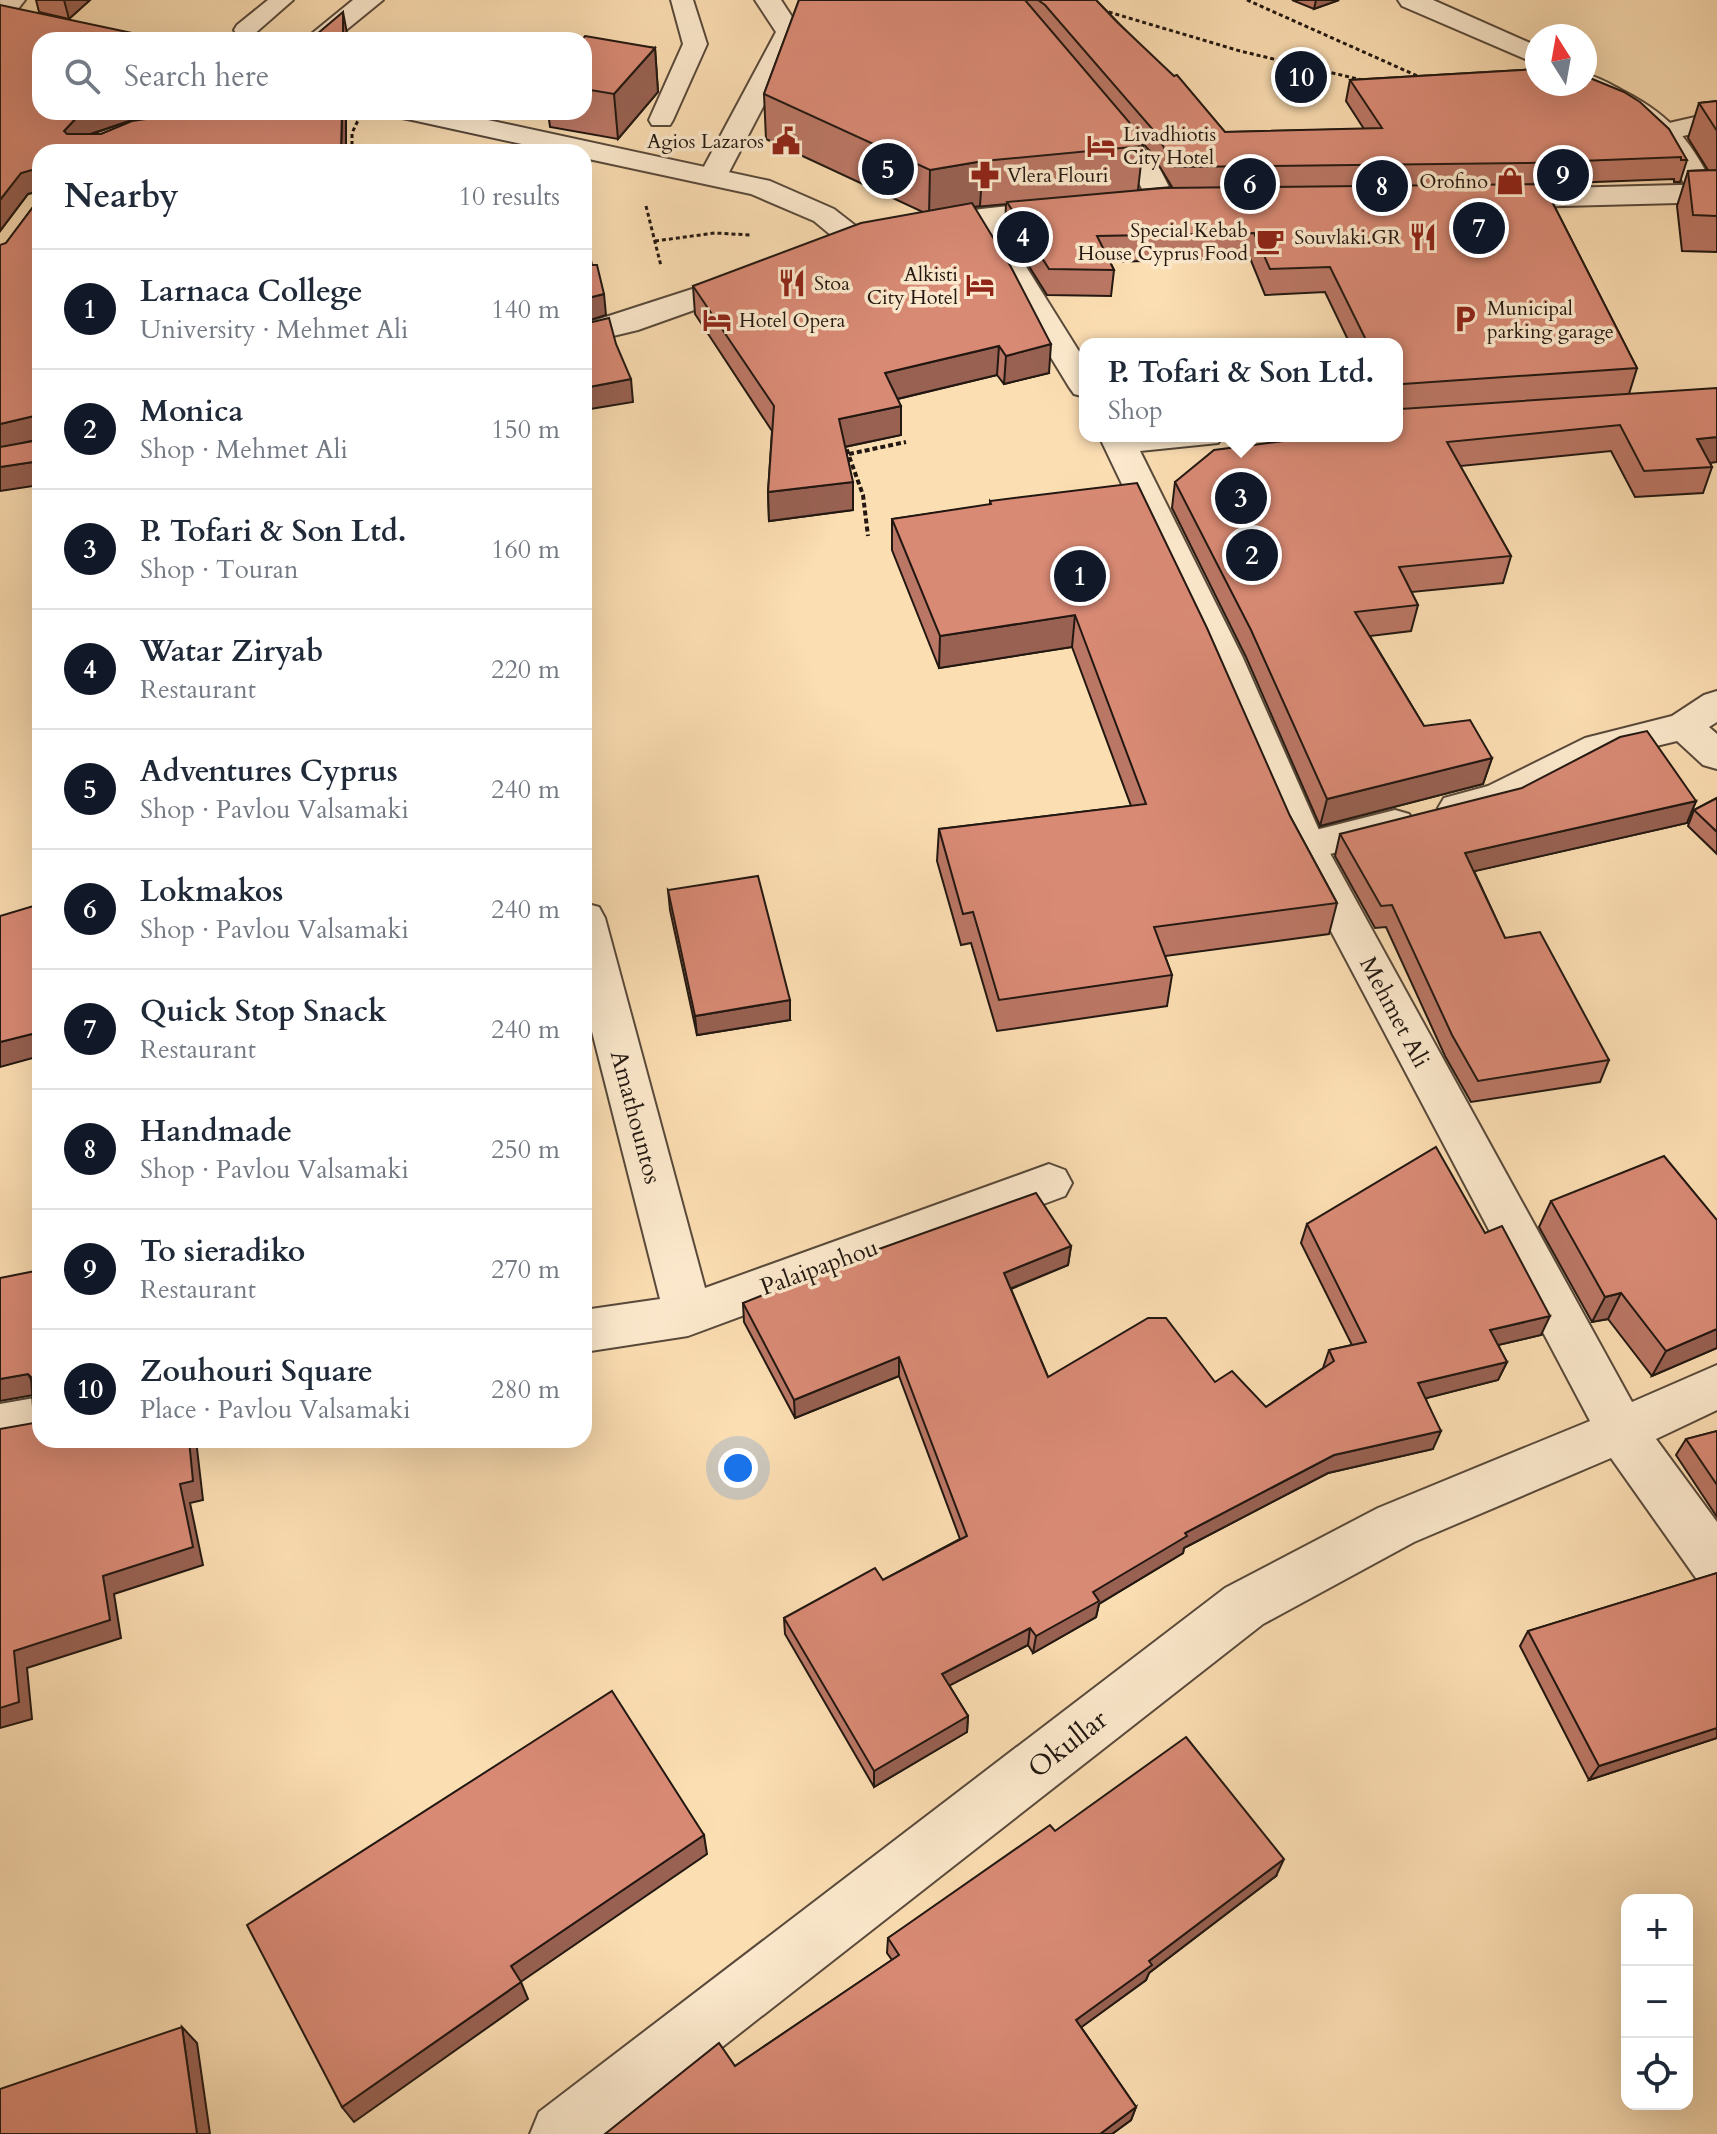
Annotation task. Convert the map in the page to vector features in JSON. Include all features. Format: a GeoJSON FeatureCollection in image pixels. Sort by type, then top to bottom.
{"type":"FeatureCollection","features":[{"type":"Feature","properties":{"kind":"street"},"geometry":{"type":"LineString","coordinates":[[12,0],[0,13],[32,21]]}},
{"type":"Feature","properties":{"kind":"street"},"geometry":{"type":"LineString","coordinates":[[328,32],[370,0]]}},
{"type":"Feature","properties":{"kind":"street"},"geometry":{"type":"LineString","coordinates":[[768,0],[789,32]]}},
{"type":"Feature","properties":{"kind":"street"},"geometry":{"type":"LineString","coordinates":[[1411,0],[1525,51]]}},
{"type":"Feature","properties":{"kind":"street"},"geometry":{"type":"LineString","coordinates":[[789,32],[820,28]]}},
{"type":"Feature","properties":{"kind":"street"},"geometry":{"type":"LineString","coordinates":[[713,176],[789,32]]}},
{"type":"Feature","properties":{"kind":"street"},"geometry":{"type":"LineString","coordinates":[[1597,88],[1666,132],[1710,193]]}},
{"type":"Feature","properties":{"kind":"street"},"geometry":{"type":"LineString","coordinates":[[1081,92],[1140,162],[1161,201]]}},
{"type":"Feature","properties":{"kind":"street"},"geometry":{"type":"LineString","coordinates":[[450,120],[562,144]]}},
{"type":"Feature","properties":{"kind":"street"},"geometry":{"type":"LineString","coordinates":[[1666,132],[1717,120]]}},
{"type":"Feature","properties":{"kind":"street"},"geometry":{"type":"LineString","coordinates":[[592,150],[713,176],[794,199],[824,215],[842,244],[981,218],[1098,206]]}},
{"type":"Feature","properties":{"kind":"street"},"geometry":{"type":"LineString","coordinates":[[1468,200],[1710,193]]}},
{"type":"Feature","properties":{"kind":"street"},"geometry":{"type":"LineString","coordinates":[[1129,204],[1193,201]]}},
{"type":"Feature","properties":{"kind":"street"},"geometry":{"type":"LineString","coordinates":[[981,218],[1079,377]]}},
{"type":"Feature","properties":{"kind":"street"},"geometry":{"type":"LineString","coordinates":[[592,332],[627,323],[776,269]]}},
{"type":"Feature","properties":{"kind":"street","name":"Mehmet Ali"},"geometry":{"type":"LineString","coordinates":[[1119,442],[1224,658],[1306,846],[1621,1431],[1717,1564]]}},
{"type":"Feature","properties":{"kind":"street"},"geometry":{"type":"LineString","coordinates":[[1306,846],[1500,797],[1599,747],[1684,726],[1717,704]]}},
{"type":"Feature","properties":{"kind":"street"},"geometry":{"type":"LineString","coordinates":[[1684,726],[1717,756]]}},
{"type":"Feature","properties":{"kind":"street","name":"Amathountos"},"geometry":{"type":"LineString","coordinates":[[592,949],[688,1315]]}},
{"type":"Feature","properties":{"kind":"street","name":"Palaipaphou"},"geometry":{"type":"LineString","coordinates":[[592,1330],[688,1315],[1049,1183]]}},
{"type":"Feature","properties":{"kind":"street","name":"Okullar"},"geometry":{"type":"LineString","coordinates":[[561,2134],[1244,1606],[1396,1525],[1621,1431],[1717,1387]]}},
{"type":"Feature","properties":{"kind":"street"},"geometry":{"type":"LineString","coordinates":[[0,1426],[32,1420]]}},
{"type":"Feature","properties":{"kind":"lane"},"geometry":{"type":"LineString","coordinates":[[245,30],[282,0]]}},
{"type":"Feature","properties":{"kind":"lane"},"geometry":{"type":"LineString","coordinates":[[661,120],[695,44],[682,0]]}},
{"type":"Feature","properties":{"kind":"path"},"geometry":{"type":"LineString","coordinates":[[1247,0],[1429,81]]}},
{"type":"Feature","properties":{"kind":"path"},"geometry":{"type":"LineString","coordinates":[[1102,10],[1240,51],[1362,80]]}},
{"type":"Feature","properties":{"kind":"path"},"geometry":{"type":"LineString","coordinates":[[352,144],[352,133],[358,120]]}},
{"type":"Feature","properties":{"kind":"path"},"geometry":{"type":"LineString","coordinates":[[646,204],[663,272]]}},
{"type":"Feature","properties":{"kind":"path"},"geometry":{"type":"LineString","coordinates":[[838,431],[863,495],[868,536]]}},
{"type":"Feature","properties":{"kind":"path"},"geometry":{"type":"LineString","coordinates":[[849,454],[906,442]]}},
{"type":"Feature","properties":{"kind":"building"},"geometry":{"type":"Polygon","coordinates":[[[799,0],[1025,0],[1129,122],[1143,146],[983,161],[930,170],[764,94],[799,0]]]}},
{"type":"Feature","properties":{"kind":"building"},"geometry":{"type":"Polygon","coordinates":[[[1038,0],[1096,0],[1174,76],[1177,75],[1225,132],[1382,128],[1350,80],[1525,70],[1525,96],[1597,96],[1597,81],[1624,92],[1640,102],[1669,129],[1687,160],[1681,160],[1681,157],[1529,163],[1175,167],[1155,132],[1038,0]]]}},
{"type":"Feature","properties":{"kind":"building"},"geometry":{"type":"Polygon","coordinates":[[[0,5],[127,32],[32,32],[32,120],[74,120],[64,131],[67,134],[101,134],[139,120],[342,120],[341,144],[32,144],[32,170],[21,173],[0,200],[0,5]]]}},
{"type":"Feature","properties":{"kind":"building"},"geometry":{"type":"Polygon","coordinates":[[[343,12],[343,32],[319,32],[343,12]]]}},
{"type":"Feature","properties":{"kind":"building"},"geometry":{"type":"Polygon","coordinates":[[[592,37],[655,48],[614,94],[592,90],[592,37]]]}},
{"type":"Feature","properties":{"kind":"building"},"geometry":{"type":"Polygon","coordinates":[[[1717,101],[1717,131],[1699,103],[1717,101]]]}},
{"type":"Feature","properties":{"kind":"building"},"geometry":{"type":"Polygon","coordinates":[[[1717,170],[1717,216],[1693,215],[1688,171],[1717,170]]]}},
{"type":"Feature","properties":{"kind":"building"},"geometry":{"type":"Polygon","coordinates":[[[1543,184],[1637,368],[1403,384],[1403,338],[1365,338],[1330,267],[1270,269],[1254,233],[1097,236],[1114,270],[1049,269],[1007,202],[1164,188],[1543,184]]]}},
{"type":"Feature","properties":{"kind":"building"},"geometry":{"type":"Polygon","coordinates":[[[972,203],[1011,267],[1051,344],[1006,356],[999,346],[885,373],[901,406],[839,419],[853,482],[768,492],[774,406],[693,286],[861,223],[972,203]]]}},
{"type":"Feature","properties":{"kind":"building"},"geometry":{"type":"Polygon","coordinates":[[[32,208],[32,416],[0,424],[0,245],[6,243],[32,208]]]}},
{"type":"Feature","properties":{"kind":"building"},"geometry":{"type":"Polygon","coordinates":[[[592,265],[597,265],[604,294],[592,297],[592,265]]]}},
{"type":"Feature","properties":{"kind":"building"},"geometry":{"type":"Polygon","coordinates":[[[609,318],[631,379],[592,386],[592,322],[609,318]]]}},
{"type":"Feature","properties":{"kind":"building"},"geometry":{"type":"Polygon","coordinates":[[[1717,388],[1717,437],[1697,439],[1712,467],[1644,471],[1620,425],[1447,442],[1511,556],[1399,567],[1418,605],[1355,612],[1424,726],[1470,720],[1492,758],[1327,799],[1251,630],[1175,482],[1214,450],[1277,442],[1403,442],[1403,409],[1717,388]]]}},
{"type":"Feature","properties":{"kind":"building"},"geometry":{"type":"Polygon","coordinates":[[[32,441],[32,462],[0,467],[0,447],[32,441]]]}},
{"type":"Feature","properties":{"kind":"building"},"geometry":{"type":"Polygon","coordinates":[[[1137,483],[1207,628],[1290,816],[1337,903],[1154,927],[1172,975],[999,1000],[973,912],[963,914],[939,829],[1146,804],[1075,615],[940,636],[892,519],[991,504],[990,501],[1137,483]]]}},
{"type":"Feature","properties":{"kind":"building"},"geometry":{"type":"Polygon","coordinates":[[[1647,731],[1696,801],[1465,853],[1505,938],[1540,932],[1609,1060],[1478,1081],[1452,1035],[1392,905],[1381,906],[1340,834],[1522,788],[1620,737],[1647,731]]]}},
{"type":"Feature","properties":{"kind":"building"},"geometry":{"type":"Polygon","coordinates":[[[1717,798],[1717,832],[1694,810],[1717,798]]]}},
{"type":"Feature","properties":{"kind":"building"},"geometry":{"type":"Polygon","coordinates":[[[758,876],[790,1000],[695,1016],[668,890],[758,876]]]}},
{"type":"Feature","properties":{"kind":"building"},"geometry":{"type":"Polygon","coordinates":[[[32,906],[32,1034],[0,1042],[0,916],[32,906]]]}},
{"type":"Feature","properties":{"kind":"building"},"geometry":{"type":"Polygon","coordinates":[[[1436,1147],[1485,1233],[1502,1226],[1550,1316],[1490,1330],[1507,1362],[1418,1383],[1441,1431],[1334,1455],[1185,1533],[1187,1536],[1093,1592],[1099,1601],[1036,1636],[1030,1628],[942,1674],[968,1716],[874,1771],[784,1618],[875,1568],[883,1580],[967,1536],[899,1357],[794,1400],[743,1303],[865,1254],[1036,1193],[1071,1246],[1004,1273],[1048,1377],[1148,1318],[1166,1318],[1215,1382],[1232,1371],[1266,1407],[1334,1361],[1329,1350],[1366,1342],[1307,1224],[1436,1147]]]}},
{"type":"Feature","properties":{"kind":"building"},"geometry":{"type":"Polygon","coordinates":[[[1664,1156],[1717,1220],[1717,1329],[1666,1351],[1621,1293],[1605,1297],[1551,1201],[1664,1156]]]}},
{"type":"Feature","properties":{"kind":"building"},"geometry":{"type":"Polygon","coordinates":[[[32,1272],[32,1392],[28,1374],[0,1379],[0,1278],[32,1272]]]}},
{"type":"Feature","properties":{"kind":"building"},"geometry":{"type":"Polygon","coordinates":[[[32,1423],[32,1448],[190,1448],[193,1481],[180,1484],[193,1547],[103,1576],[110,1620],[14,1651],[19,1702],[0,1708],[0,1429],[32,1423]]]}},
{"type":"Feature","properties":{"kind":"building"},"geometry":{"type":"Polygon","coordinates":[[[1717,1431],[1717,1485],[1686,1439],[1717,1431]]]}},
{"type":"Feature","properties":{"kind":"building"},"geometry":{"type":"Polygon","coordinates":[[[1717,1573],[1717,1728],[1599,1766],[1528,1631],[1717,1573]]]}},
{"type":"Feature","properties":{"kind":"building"},"geometry":{"type":"Polygon","coordinates":[[[612,1691],[704,1835],[511,1966],[521,1982],[342,2107],[247,1925],[612,1691]]]}},
{"type":"Feature","properties":{"kind":"building"},"geometry":{"type":"Polygon","coordinates":[[[1186,1737],[1284,1859],[1149,1961],[1152,1965],[1076,2020],[1136,2107],[1100,2134],[605,2134],[719,2043],[735,2066],[899,1955],[888,1938],[1050,1825],[1055,1831],[1186,1737]]]}},
{"type":"Feature","properties":{"kind":"building"},"geometry":{"type":"Polygon","coordinates":[[[182,2027],[197,2134],[0,2134],[0,2089],[182,2027]]]}},
{"type":"Feature","properties":{"kind":"place","name":"Zouhouri Square"},"geometry":{"type":"Point","coordinates":[1301,77]}},
{"type":"Feature","properties":{"kind":"place","name":"Agios Lazaros"},"geometry":{"type":"Point","coordinates":[786,141]}},
{"type":"Feature","properties":{"kind":"place","name":"Livadhiotis City Hotel"},"geometry":{"type":"Point","coordinates":[1101,146]}},
{"type":"Feature","properties":{"kind":"place","name":"Adventures Cyprus"},"geometry":{"type":"Point","coordinates":[888,169]}},
{"type":"Feature","properties":{"kind":"place","name":"Vlera Flouri"},"geometry":{"type":"Point","coordinates":[985,175]}},
{"type":"Feature","properties":{"kind":"place","name":"To sieradiko"},"geometry":{"type":"Point","coordinates":[1563,175]}},
{"type":"Feature","properties":{"kind":"place","name":"Orofino"},"geometry":{"type":"Point","coordinates":[1510,181]}},
{"type":"Feature","properties":{"kind":"place","name":"Lokmakos"},"geometry":{"type":"Point","coordinates":[1250,184]}},
{"type":"Feature","properties":{"kind":"place","name":"Handmade"},"geometry":{"type":"Point","coordinates":[1382,186]}},
{"type":"Feature","properties":{"kind":"place","name":"Quick Stop Snack"},"geometry":{"type":"Point","coordinates":[1479,228]}},
{"type":"Feature","properties":{"kind":"place","name":"Watar Ziryab"},"geometry":{"type":"Point","coordinates":[1023,237]}},
{"type":"Feature","properties":{"kind":"place","name":"Souvlaki.GR"},"geometry":{"type":"Point","coordinates":[1423,237]}},
{"type":"Feature","properties":{"kind":"place","name":"Special Kebab House Cyprus Food"},"geometry":{"type":"Point","coordinates":[1270,241]}},
{"type":"Feature","properties":{"kind":"place","name":"Stoa"},"geometry":{"type":"Point","coordinates":[792,283]}},
{"type":"Feature","properties":{"kind":"place","name":"Alkisti City Hotel"},"geometry":{"type":"Point","coordinates":[980,285]}},
{"type":"Feature","properties":{"kind":"place","name":"Municipal parking garage"},"geometry":{"type":"Point","coordinates":[1465,319]}},
{"type":"Feature","properties":{"kind":"place","name":"Hotel Opera"},"geometry":{"type":"Point","coordinates":[717,320]}},
{"type":"Feature","properties":{"kind":"place","name":"P. Tofari & Son Ltd."},"geometry":{"type":"Point","coordinates":[1241,498]}},
{"type":"Feature","properties":{"kind":"place","name":"Monica"},"geometry":{"type":"Point","coordinates":[1252,555]}},
{"type":"Feature","properties":{"kind":"place","name":"Larnaca College"},"geometry":{"type":"Point","coordinates":[1080,576]}}]}
